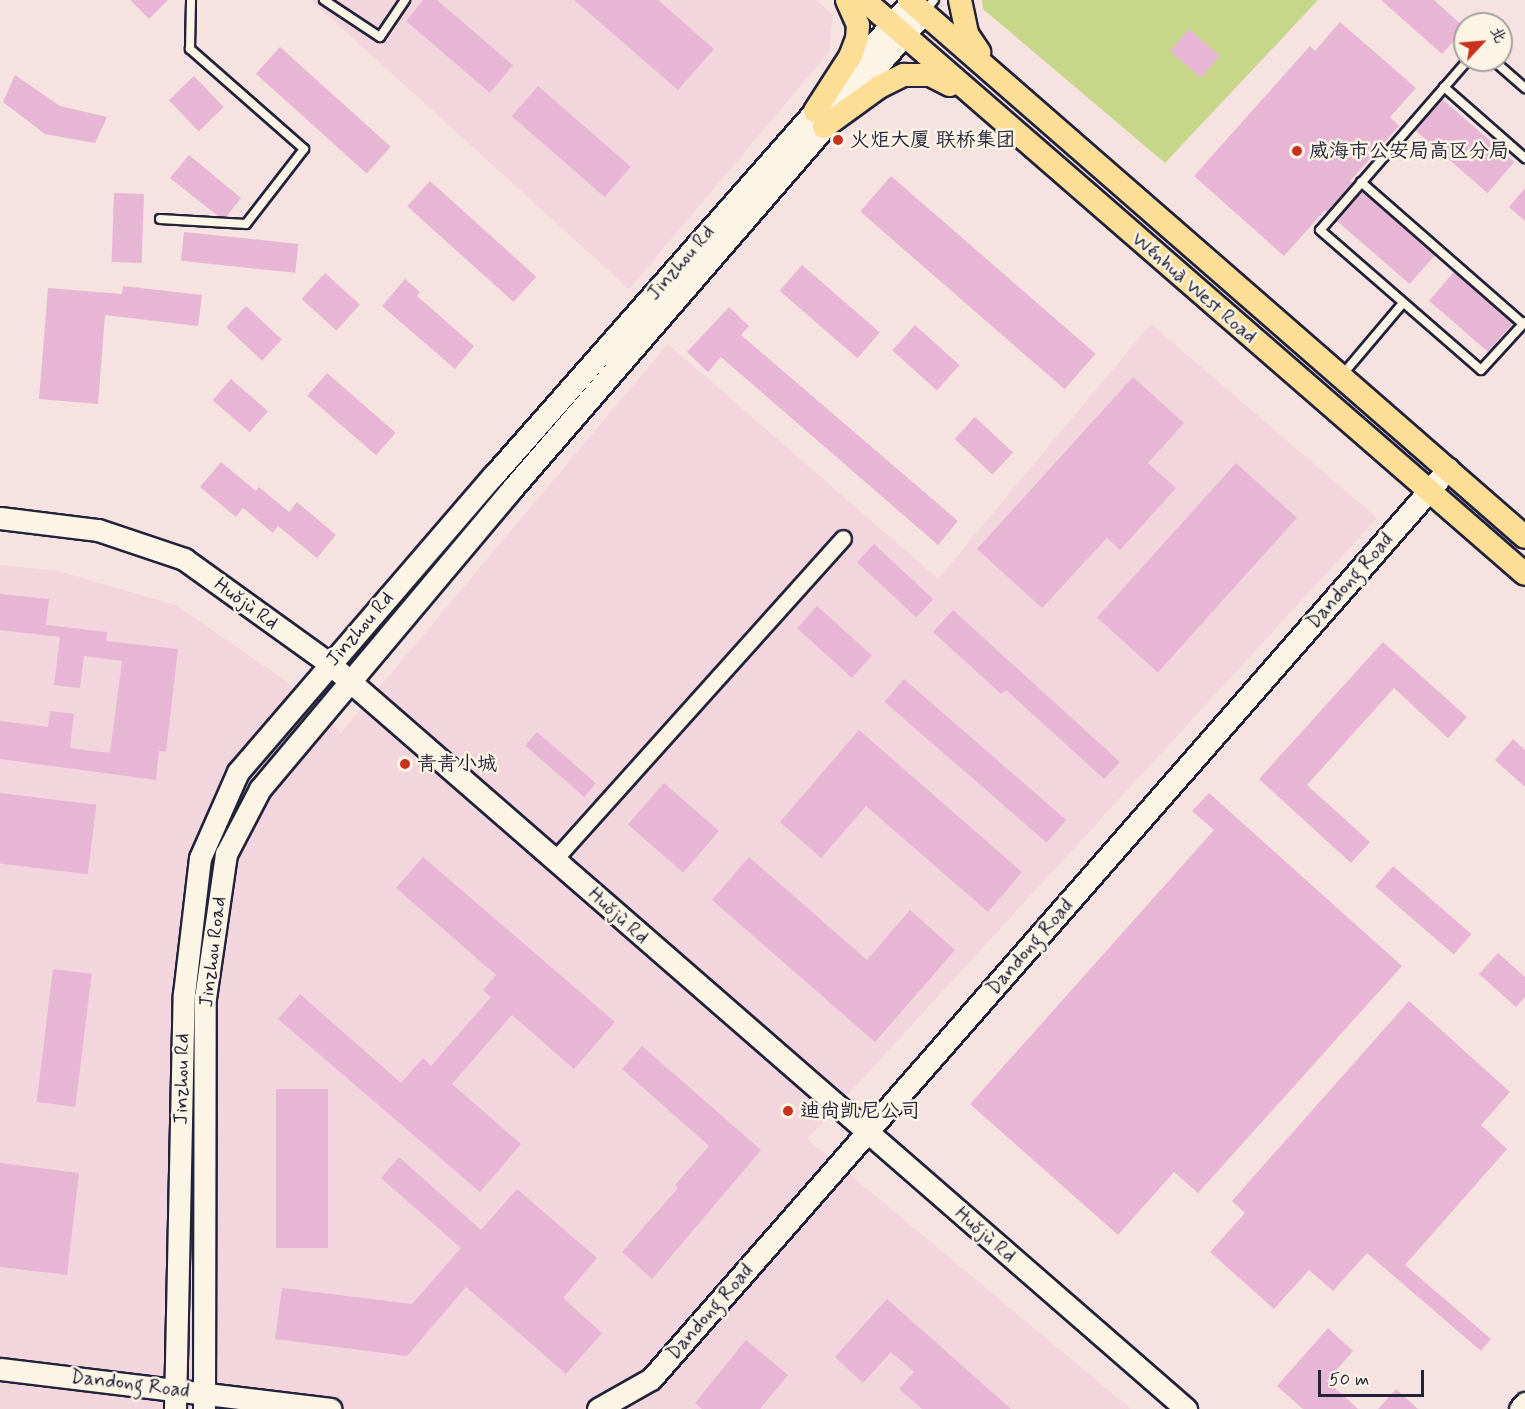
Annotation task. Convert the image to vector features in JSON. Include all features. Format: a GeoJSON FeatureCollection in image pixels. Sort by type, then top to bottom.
{"type":"FeatureCollection","features":[{"type":"Feature","properties":{"kind":"main road"},"geometry":{"type":"LineString","coordinates":[[819,119],[857,39],[858,25],[847,0]]}},
{"type":"Feature","properties":{"kind":"main road","name":"Wénhuà West Road"},"geometry":{"type":"LineString","coordinates":[[864,0],[1525,574]]}},
{"type":"Feature","properties":{"kind":"main road"},"geometry":{"type":"LineString","coordinates":[[960,0],[967,34],[976,49],[1005,83]]}},
{"type":"Feature","properties":{"kind":"main road","name":"Jinzhou Rd"},"geometry":{"type":"LineString","coordinates":[[175,1399],[184,994],[200,858],[238,772],[330,664],[898,30],[918,3]]}},
{"type":"Feature","properties":{"kind":"main road","name":"Wénhuà West Road"},"geometry":{"type":"LineString","coordinates":[[918,3],[1005,83],[1525,537]]}},
{"type":"Feature","properties":{"kind":"main road"},"geometry":{"type":"LineString","coordinates":[[819,119],[904,75],[930,75],[985,106]]}},
{"type":"Feature","properties":{"kind":"main road","name":"Jinzhou Rd"},"geometry":{"type":"LineString","coordinates":[[351,681],[819,119]]}},
{"type":"Feature","properties":{"kind":"main road","name":"Dandong Road"},"geometry":{"type":"LineString","coordinates":[[598,1409],[651,1379],[1448,469]]}},
{"type":"Feature","properties":{"kind":"main road","name":"Huǒjù Rd"},"geometry":{"type":"LineString","coordinates":[[0,518],[98,530],[184,559],[330,664],[555,859],[658,952],[1186,1409]]}},
{"type":"Feature","properties":{"kind":"main road","name":"Jinzhou Road"},"geometry":{"type":"LineString","coordinates":[[205,1401],[205,998],[226,854],[260,789],[351,681]]}},
{"type":"Feature","properties":{"kind":"main road","name":"Dandong Road"},"geometry":{"type":"LineString","coordinates":[[0,1369],[175,1399],[331,1409]]}},
{"type":"Feature","properties":{"kind":"main road"},"geometry":{"type":"LineString","coordinates":[[1520,1409],[1525,1403]]}},
{"type":"Feature","properties":{"kind":"street"},"geometry":{"type":"LineString","coordinates":[[555,859],[843,538]]}},
{"type":"Feature","properties":{"kind":"lane"},"geometry":{"type":"LineString","coordinates":[[160,219],[246,224],[304,148],[190,49],[191,0]]}},
{"type":"Feature","properties":{"kind":"lane"},"geometry":{"type":"LineString","coordinates":[[324,0],[380,37],[405,0]]}},
{"type":"Feature","properties":{"kind":"lane"},"geometry":{"type":"LineString","coordinates":[[1361,182],[1524,323],[1481,370],[1320,230],[1361,182],[1457,72]]}},
{"type":"Feature","properties":{"kind":"lane"},"geometry":{"type":"LineString","coordinates":[[1507,72],[1525,88]]}},
{"type":"Feature","properties":{"kind":"lane"},"geometry":{"type":"LineString","coordinates":[[1444,87],[1525,158]]}},
{"type":"Feature","properties":{"kind":"lane"},"geometry":{"type":"LineString","coordinates":[[1342,375],[1403,303]]}},
{"type":"Feature","properties":{"kind":"shaded area"},"geometry":{"type":"Polygon","coordinates":[[[311,0],[816,0],[833,15],[829,52],[629,289],[311,0]]]}},
{"type":"Feature","properties":{"kind":"shaded area"},"geometry":{"type":"Polygon","coordinates":[[[1151,324],[1377,518],[807,1139],[1131,1409],[0,1409],[0,565],[58,571],[175,605],[282,678],[341,733],[668,344],[938,579],[1151,324]]]}},
{"type":"Feature","properties":{"kind":"green space"},"geometry":{"type":"Polygon","coordinates":[[[982,0],[1318,0],[1165,163],[983,9],[982,0]]]}},
{"type":"Feature","properties":{"kind":"building"},"geometry":{"type":"Polygon","coordinates":[[[130,0],[168,0],[149,19],[130,0]]]}},
{"type":"Feature","properties":{"kind":"building"},"geometry":{"type":"Polygon","coordinates":[[[423,0],[437,0],[513,65],[490,93],[406,21],[423,0]]]}},
{"type":"Feature","properties":{"kind":"building"},"geometry":{"type":"Polygon","coordinates":[[[574,0],[658,0],[714,49],[678,90],[574,0]]]}},
{"type":"Feature","properties":{"kind":"building"},"geometry":{"type":"Polygon","coordinates":[[[1381,0],[1434,0],[1453,17],[1453,42],[1442,54],[1381,0]]]}},
{"type":"Feature","properties":{"kind":"building","name":"威海市公安局高区分局"},"geometry":{"type":"Polygon","coordinates":[[[1340,22],[1416,88],[1390,117],[1399,126],[1350,181],[1353,183],[1327,213],[1325,210],[1284,256],[1194,176],[1310,46],[1315,51],[1340,22]]]}},
{"type":"Feature","properties":{"kind":"building"},"geometry":{"type":"Polygon","coordinates":[[[1189,29],[1220,56],[1201,78],[1170,51],[1189,29]]]}},
{"type":"Feature","properties":{"kind":"building"},"geometry":{"type":"Polygon","coordinates":[[[280,47],[391,147],[367,173],[256,74],[280,47]]]}},
{"type":"Feature","properties":{"kind":"building"},"geometry":{"type":"Polygon","coordinates":[[[15,75],[60,106],[107,117],[95,143],[45,134],[3,102],[15,75]]]}},
{"type":"Feature","properties":{"kind":"building"},"geometry":{"type":"Polygon","coordinates":[[[194,76],[224,107],[199,131],[169,100],[194,76]]]}},
{"type":"Feature","properties":{"kind":"building"},"geometry":{"type":"Polygon","coordinates":[[[538,86],[631,167],[605,197],[512,116],[538,86]]]}},
{"type":"Feature","properties":{"kind":"building"},"geometry":{"type":"Polygon","coordinates":[[[1442,99],[1514,162],[1488,193],[1415,130],[1442,99]]]}},
{"type":"Feature","properties":{"kind":"building"},"geometry":{"type":"Polygon","coordinates":[[[189,155],[241,198],[226,217],[218,216],[170,178],[189,155]]]}},
{"type":"Feature","properties":{"kind":"building"},"geometry":{"type":"Polygon","coordinates":[[[891,176],[1096,354],[1065,389],[860,211],[891,176]]]}},
{"type":"Feature","properties":{"kind":"building"},"geometry":{"type":"Polygon","coordinates":[[[430,181],[536,277],[514,302],[407,206],[430,181]]]}},
{"type":"Feature","properties":{"kind":"building"},"geometry":{"type":"Polygon","coordinates":[[[1525,188],[1525,221],[1509,207],[1525,188]]]}},
{"type":"Feature","properties":{"kind":"building"},"geometry":{"type":"Polygon","coordinates":[[[1362,191],[1435,255],[1410,284],[1336,220],[1362,191]]]}},
{"type":"Feature","properties":{"kind":"building"},"geometry":{"type":"Polygon","coordinates":[[[114,193],[144,194],[142,263],[112,262],[114,193]]]}},
{"type":"Feature","properties":{"kind":"building"},"geometry":{"type":"Polygon","coordinates":[[[184,232],[298,244],[295,273],[181,261],[184,232]]]}},
{"type":"Feature","properties":{"kind":"building"},"geometry":{"type":"Polygon","coordinates":[[[802,265],[880,333],[857,358],[780,291],[802,265]]]}},
{"type":"Feature","properties":{"kind":"building"},"geometry":{"type":"Polygon","coordinates":[[[1454,272],[1513,323],[1488,352],[1429,301],[1454,272]]]}},
{"type":"Feature","properties":{"kind":"building"},"geometry":{"type":"Polygon","coordinates":[[[325,273],[360,304],[337,330],[302,299],[325,273]]]}},
{"type":"Feature","properties":{"kind":"building"},"geometry":{"type":"Polygon","coordinates":[[[405,279],[420,292],[417,296],[474,346],[455,369],[382,306],[405,279]]]}},
{"type":"Feature","properties":{"kind":"building"},"geometry":{"type":"Polygon","coordinates":[[[123,286],[202,295],[198,326],[105,315],[98,404],[39,399],[48,288],[122,294],[123,286]]]}},
{"type":"Feature","properties":{"kind":"building"},"geometry":{"type":"Polygon","coordinates":[[[246,306],[282,339],[262,361],[226,327],[246,306]]]}},
{"type":"Feature","properties":{"kind":"building"},"geometry":{"type":"Polygon","coordinates":[[[729,307],[749,326],[741,335],[958,521],[938,545],[721,357],[708,372],[687,352],[729,307]]]}},
{"type":"Feature","properties":{"kind":"building"},"geometry":{"type":"Polygon","coordinates":[[[915,325],[960,365],[937,390],[892,350],[915,325]]]}},
{"type":"Feature","properties":{"kind":"building"},"geometry":{"type":"Polygon","coordinates":[[[327,373],[396,433],[376,455],[307,396],[327,373]]]}},
{"type":"Feature","properties":{"kind":"building"},"geometry":{"type":"Polygon","coordinates":[[[1133,377],[1184,423],[1148,463],[1176,488],[1120,550],[1107,538],[1042,608],[977,549],[1133,377]]]}},
{"type":"Feature","properties":{"kind":"building"},"geometry":{"type":"Polygon","coordinates":[[[231,379],[268,411],[250,432],[213,400],[231,379]]]}},
{"type":"Feature","properties":{"kind":"building"},"geometry":{"type":"Polygon","coordinates":[[[975,417],[1013,452],[993,474],[955,439],[975,417]]]}},
{"type":"Feature","properties":{"kind":"building"},"geometry":{"type":"Polygon","coordinates":[[[221,462],[256,491],[259,487],[289,512],[297,502],[336,535],[317,558],[278,526],[273,533],[243,508],[236,517],[200,487],[221,462]]]}},
{"type":"Feature","properties":{"kind":"building"},"geometry":{"type":"Polygon","coordinates":[[[1236,463],[1297,518],[1158,672],[1097,618],[1236,463]]]}},
{"type":"Feature","properties":{"kind":"building"},"geometry":{"type":"Polygon","coordinates":[[[874,544],[933,599],[916,618],[857,562],[874,544]]]}},
{"type":"Feature","properties":{"kind":"building"},"geometry":{"type":"Polygon","coordinates":[[[0,594],[49,599],[46,625],[107,632],[106,641],[178,649],[166,752],[159,751],[156,780],[0,759],[0,721],[48,727],[50,711],[74,714],[70,748],[110,753],[122,661],[84,656],[80,688],[54,685],[60,637],[0,630],[0,594]]]}},
{"type":"Feature","properties":{"kind":"building"},"geometry":{"type":"Polygon","coordinates":[[[817,606],[872,656],[852,678],[797,628],[817,606]]]}},
{"type":"Feature","properties":{"kind":"building"},"geometry":{"type":"Polygon","coordinates":[[[953,610],[1120,762],[1104,779],[1006,690],[1001,694],[933,632],[953,610]]]}},
{"type":"Feature","properties":{"kind":"building"},"geometry":{"type":"Polygon","coordinates":[[[1383,642],[1467,717],[1448,738],[1394,688],[1307,785],[1370,842],[1351,863],[1259,779],[1383,642]]]}},
{"type":"Feature","properties":{"kind":"building"},"geometry":{"type":"Polygon","coordinates":[[[904,679],[1066,820],[1047,843],[884,702],[904,679]]]}},
{"type":"Feature","properties":{"kind":"building"},"geometry":{"type":"Polygon","coordinates":[[[859,730],[1022,872],[988,912],[866,806],[821,858],[780,822],[859,730]]]}},
{"type":"Feature","properties":{"kind":"building"},"geometry":{"type":"Polygon","coordinates":[[[537,732],[596,783],[584,797],[525,746],[537,732]]]}},
{"type":"Feature","properties":{"kind":"building"},"geometry":{"type":"Polygon","coordinates":[[[1513,739],[1525,750],[1525,787],[1495,760],[1513,739]]]}},
{"type":"Feature","properties":{"kind":"building"},"geometry":{"type":"Polygon","coordinates":[[[664,783],[719,831],[683,872],[628,825],[664,783]]]}},
{"type":"Feature","properties":{"kind":"building"},"geometry":{"type":"Polygon","coordinates":[[[0,793],[96,805],[88,874],[0,864],[0,793]]]}},
{"type":"Feature","properties":{"kind":"building"},"geometry":{"type":"Polygon","coordinates":[[[1209,793],[1402,966],[1198,1193],[1174,1172],[1118,1235],[970,1104],[1214,830],[1192,811],[1209,793]]]}},
{"type":"Feature","properties":{"kind":"building"},"geometry":{"type":"Polygon","coordinates":[[[423,857],[615,1022],[574,1069],[512,1015],[452,1084],[521,1144],[480,1192],[278,1019],[300,994],[401,1083],[423,1058],[431,1066],[491,997],[483,990],[496,975],[396,888],[423,857]]]}},
{"type":"Feature","properties":{"kind":"building"},"geometry":{"type":"Polygon","coordinates":[[[749,857],[867,960],[910,910],[955,950],[875,1042],[712,900],[749,857]]]}},
{"type":"Feature","properties":{"kind":"building"},"geometry":{"type":"Polygon","coordinates":[[[1393,866],[1471,934],[1454,955],[1375,886],[1393,866]]]}},
{"type":"Feature","properties":{"kind":"building"},"geometry":{"type":"Polygon","coordinates":[[[1498,953],[1525,977],[1525,997],[1516,1007],[1479,974],[1498,953]]]}},
{"type":"Feature","properties":{"kind":"building"},"geometry":{"type":"Polygon","coordinates":[[[53,969],[92,974],[75,1107],[37,1102],[53,969]]]}},
{"type":"Feature","properties":{"kind":"building"},"geometry":{"type":"Polygon","coordinates":[[[1409,1001],[1510,1092],[1481,1125],[1507,1149],[1405,1265],[1491,1339],[1481,1351],[1367,1253],[1333,1291],[1309,1270],[1274,1309],[1210,1252],[1245,1213],[1232,1201],[1409,1001]]]}},
{"type":"Feature","properties":{"kind":"building"},"geometry":{"type":"Polygon","coordinates":[[[642,1046],[761,1150],[652,1279],[622,1252],[678,1188],[675,1185],[709,1146],[622,1069],[642,1046]]]}},
{"type":"Feature","properties":{"kind":"building"},"geometry":{"type":"Polygon","coordinates":[[[276,1089],[328,1089],[328,1248],[276,1248],[276,1089]]]}},
{"type":"Feature","properties":{"kind":"building"},"geometry":{"type":"Polygon","coordinates":[[[399,1157],[481,1230],[517,1189],[597,1258],[563,1298],[602,1333],[566,1374],[466,1287],[407,1356],[275,1339],[282,1288],[412,1304],[461,1248],[381,1178],[399,1157]]]}},
{"type":"Feature","properties":{"kind":"building"},"geometry":{"type":"Polygon","coordinates":[[[0,1163],[79,1173],[67,1275],[0,1267],[0,1163]]]}},
{"type":"Feature","properties":{"kind":"building"},"geometry":{"type":"Polygon","coordinates":[[[887,1299],[1011,1409],[922,1409],[899,1389],[914,1372],[891,1352],[863,1383],[835,1357],[887,1299]]]}},
{"type":"Feature","properties":{"kind":"building"},"geometry":{"type":"Polygon","coordinates":[[[1328,1328],[1353,1351],[1327,1381],[1358,1409],[1303,1409],[1277,1386],[1328,1328]]]}},
{"type":"Feature","properties":{"kind":"building"},"geometry":{"type":"Polygon","coordinates":[[[746,1340],[788,1375],[760,1409],[702,1409],[695,1403],[746,1340]]]}},
{"type":"Feature","properties":{"kind":"building"},"geometry":{"type":"Polygon","coordinates":[[[1396,1389],[1418,1409],[1378,1409],[1396,1389]]]}},
{"type":"Feature","properties":{"kind":"place","name":"火炬大厦 联桥集团"},"geometry":{"type":"Point","coordinates":[838,140]}},
{"type":"Feature","properties":{"kind":"place","name":"威海市公安局高区分局"},"geometry":{"type":"Point","coordinates":[1297,151]}},
{"type":"Feature","properties":{"kind":"place","name":"青青小城"},"geometry":{"type":"Point","coordinates":[405,764]}},
{"type":"Feature","properties":{"kind":"place","name":"迪尚凯尼公司"},"geometry":{"type":"Point","coordinates":[788,1111]}}]}
